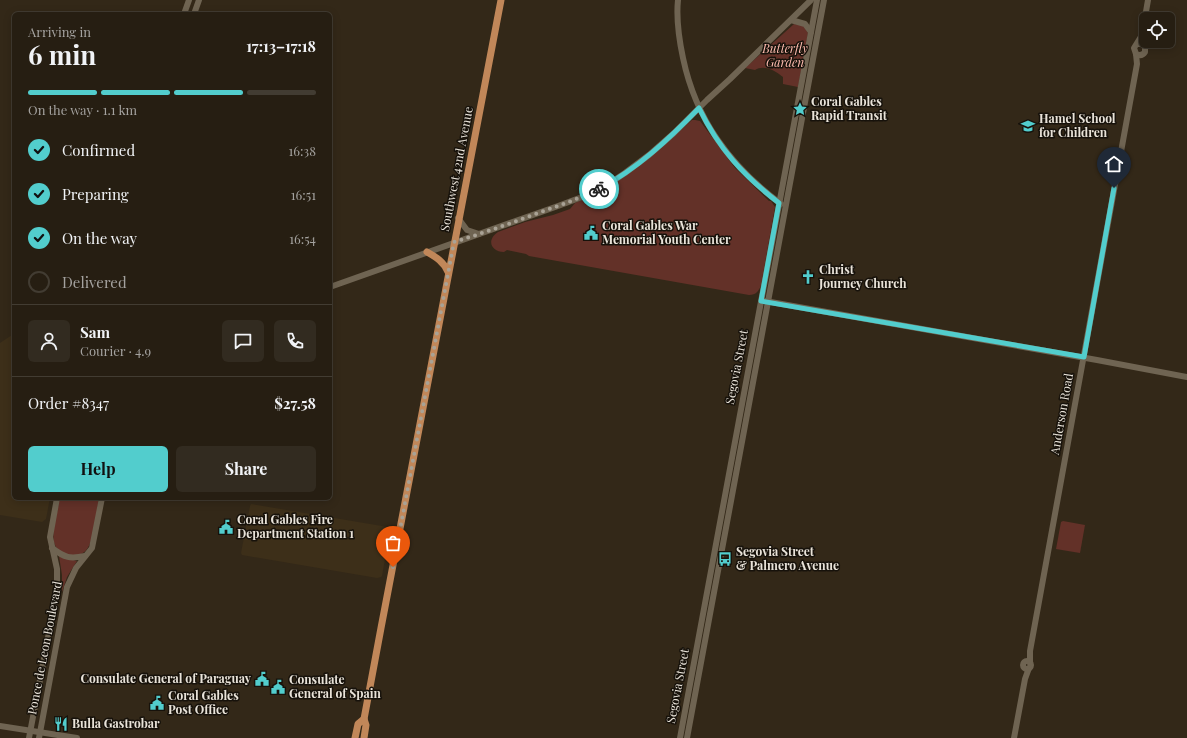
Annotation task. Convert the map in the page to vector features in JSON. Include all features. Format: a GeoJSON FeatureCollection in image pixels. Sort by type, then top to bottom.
{"type":"FeatureCollection","features":[{"type":"Feature","properties":{"kind":"main road","name":"Southwest 42nd Avenue"},"geometry":{"type":"LineString","coordinates":[[364,738],[366,725],[364,719],[458,218],[501,0]]}},
{"type":"Feature","properties":{"kind":"main road"},"geometry":{"type":"LineString","coordinates":[[427,252],[439,259],[445,265],[448,272]]}},
{"type":"Feature","properties":{"kind":"main road","name":"Southwest 42nd Avenue"},"geometry":{"type":"LineString","coordinates":[[355,738],[358,724],[364,719]]}},
{"type":"Feature","properties":{"kind":"street"},"geometry":{"type":"LineString","coordinates":[[185,12],[189,0]]}},
{"type":"Feature","properties":{"kind":"street"},"geometry":{"type":"LineString","coordinates":[[195,12],[199,0]]}},
{"type":"Feature","properties":{"kind":"street"},"geometry":{"type":"LineString","coordinates":[[678,0],[678,20],[682,52],[688,80],[699,108],[718,141],[739,167],[756,184],[785,207]]}},
{"type":"Feature","properties":{"kind":"street"},"geometry":{"type":"LineString","coordinates":[[332,286],[582,197],[606,185],[649,155],[674,133],[811,0]]}},
{"type":"Feature","properties":{"kind":"street","name":"Segovia Street"},"geometry":{"type":"LineString","coordinates":[[686,738],[764,301],[779,203],[817,0]]}},
{"type":"Feature","properties":{"kind":"street","name":"Segovia Street"},"geometry":{"type":"LineString","coordinates":[[680,738],[764,301],[785,207],[824,0]]}},
{"type":"Feature","properties":{"kind":"street"},"geometry":{"type":"LineString","coordinates":[[1146,12],[1148,0]]}},
{"type":"Feature","properties":{"kind":"street"},"geometry":{"type":"LineString","coordinates":[[791,20],[805,24],[811,32]]}},
{"type":"Feature","properties":{"kind":"street"},"geometry":{"type":"LineString","coordinates":[[1139,45],[1134,48],[1134,52],[1139,54],[1146,50],[1144,48]]}},
{"type":"Feature","properties":{"kind":"street","name":"Anderson Road"},"geometry":{"type":"LineString","coordinates":[[1014,738],[1027,665],[1025,658],[1030,651],[1139,54]]}},
{"type":"Feature","properties":{"kind":"street"},"geometry":{"type":"LineString","coordinates":[[458,218],[467,230],[479,234]]}},
{"type":"Feature","properties":{"kind":"street"},"geometry":{"type":"LineString","coordinates":[[764,301],[1084,357],[1187,377]]}},
{"type":"Feature","properties":{"kind":"street","name":"Ponce de Leon Boulevard"},"geometry":{"type":"LineString","coordinates":[[29,738],[57,590],[57,569],[50,537],[57,500]]}},
{"type":"Feature","properties":{"kind":"street","name":"Ponce de Leon Boulevard"},"geometry":{"type":"LineString","coordinates":[[39,735],[67,586],[74,572],[90,550],[102,500]]}},
{"type":"Feature","properties":{"kind":"street"},"geometry":{"type":"LineString","coordinates":[[52,548],[69,558],[76,558],[86,555]]}},
{"type":"Feature","properties":{"kind":"street"},"geometry":{"type":"LineString","coordinates":[[0,726],[31,730],[39,735],[77,738]]}},
{"type":"Feature","properties":{"kind":"shaded area"},"geometry":{"type":"Polygon","coordinates":[[[12,335],[12,500],[50,500],[46,519],[42,522],[0,515],[0,343],[12,335]]]}},
{"type":"Feature","properties":{"kind":"shaded area"},"geometry":{"type":"Polygon","coordinates":[[[251,504],[388,527],[390,531],[382,576],[377,578],[242,555],[241,553],[251,504]]]}},
{"type":"Feature","properties":{"kind":"green space","name":"Butterfly Garden"},"geometry":{"type":"Polygon","coordinates":[[[794,24],[804,26],[808,33],[798,87],[783,84],[783,77],[770,69],[758,68],[755,70],[745,68],[794,24]]]}},
{"type":"Feature","properties":{"kind":"green space"},"geometry":{"type":"Polygon","coordinates":[[[692,120],[700,121],[735,168],[769,201],[771,201],[775,207],[761,285],[755,293],[749,295],[529,256],[507,250],[504,252],[493,248],[491,242],[492,238],[498,232],[525,222],[570,209],[575,203],[602,191],[662,147],[692,120]]]}},
{"type":"Feature","properties":{"kind":"green space"},"geometry":{"type":"Polygon","coordinates":[[[60,500],[99,500],[92,539],[86,551],[73,555],[60,551],[54,543],[54,528],[60,500]]]}},
{"type":"Feature","properties":{"kind":"green space"},"geometry":{"type":"Polygon","coordinates":[[[1063,521],[1085,525],[1080,553],[1056,549],[1061,522],[1063,521]]]}},
{"type":"Feature","properties":{"kind":"green space"},"geometry":{"type":"Polygon","coordinates":[[[59,556],[77,561],[67,577],[62,592],[62,575],[59,556]]]}},
{"type":"Feature","properties":{"kind":"way so far"},"geometry":{"type":"LineString","coordinates":[[393,567],[454,242],[558,206],[599,189]]}},
{"type":"Feature","properties":{"kind":"place","name":"Coral Gables Rapid Transit"},"geometry":{"type":"Point","coordinates":[800,109]}},
{"type":"Feature","properties":{"kind":"place","name":"Hamel School for Children"},"geometry":{"type":"Point","coordinates":[1028,126]}},
{"type":"Feature","properties":{"kind":"place","name":"Coral Gables War Memorial Youth Center"},"geometry":{"type":"Point","coordinates":[591,233]}},
{"type":"Feature","properties":{"kind":"place","name":"Christ Journey Church"},"geometry":{"type":"Point","coordinates":[808,277]}},
{"type":"Feature","properties":{"kind":"place","name":"Coral Gables Fire Department Station 1"},"geometry":{"type":"Point","coordinates":[226,527]}},
{"type":"Feature","properties":{"kind":"place","name":"Segovia Street & Palmero Avenue"},"geometry":{"type":"Point","coordinates":[725,559]}},
{"type":"Feature","properties":{"kind":"place","name":"Consulate General of Paraguay"},"geometry":{"type":"Point","coordinates":[262,679]}},
{"type":"Feature","properties":{"kind":"place","name":"Consulate General of Spain"},"geometry":{"type":"Point","coordinates":[278,687]}},
{"type":"Feature","properties":{"kind":"place","name":"Coral Gables Post Office"},"geometry":{"type":"Point","coordinates":[157,703]}},
{"type":"Feature","properties":{"kind":"place","name":"Bulla Gastrobar"},"geometry":{"type":"Point","coordinates":[61,724]}},
{"type":"Feature","properties":{"kind":"route"},"geometry":{"type":"LineString","coordinates":[[599,189],[625,173],[649,155],[699,108],[718,141],[731,158],[746,175],[779,203],[761,301],[1084,357],[1114,188]]}}]}
